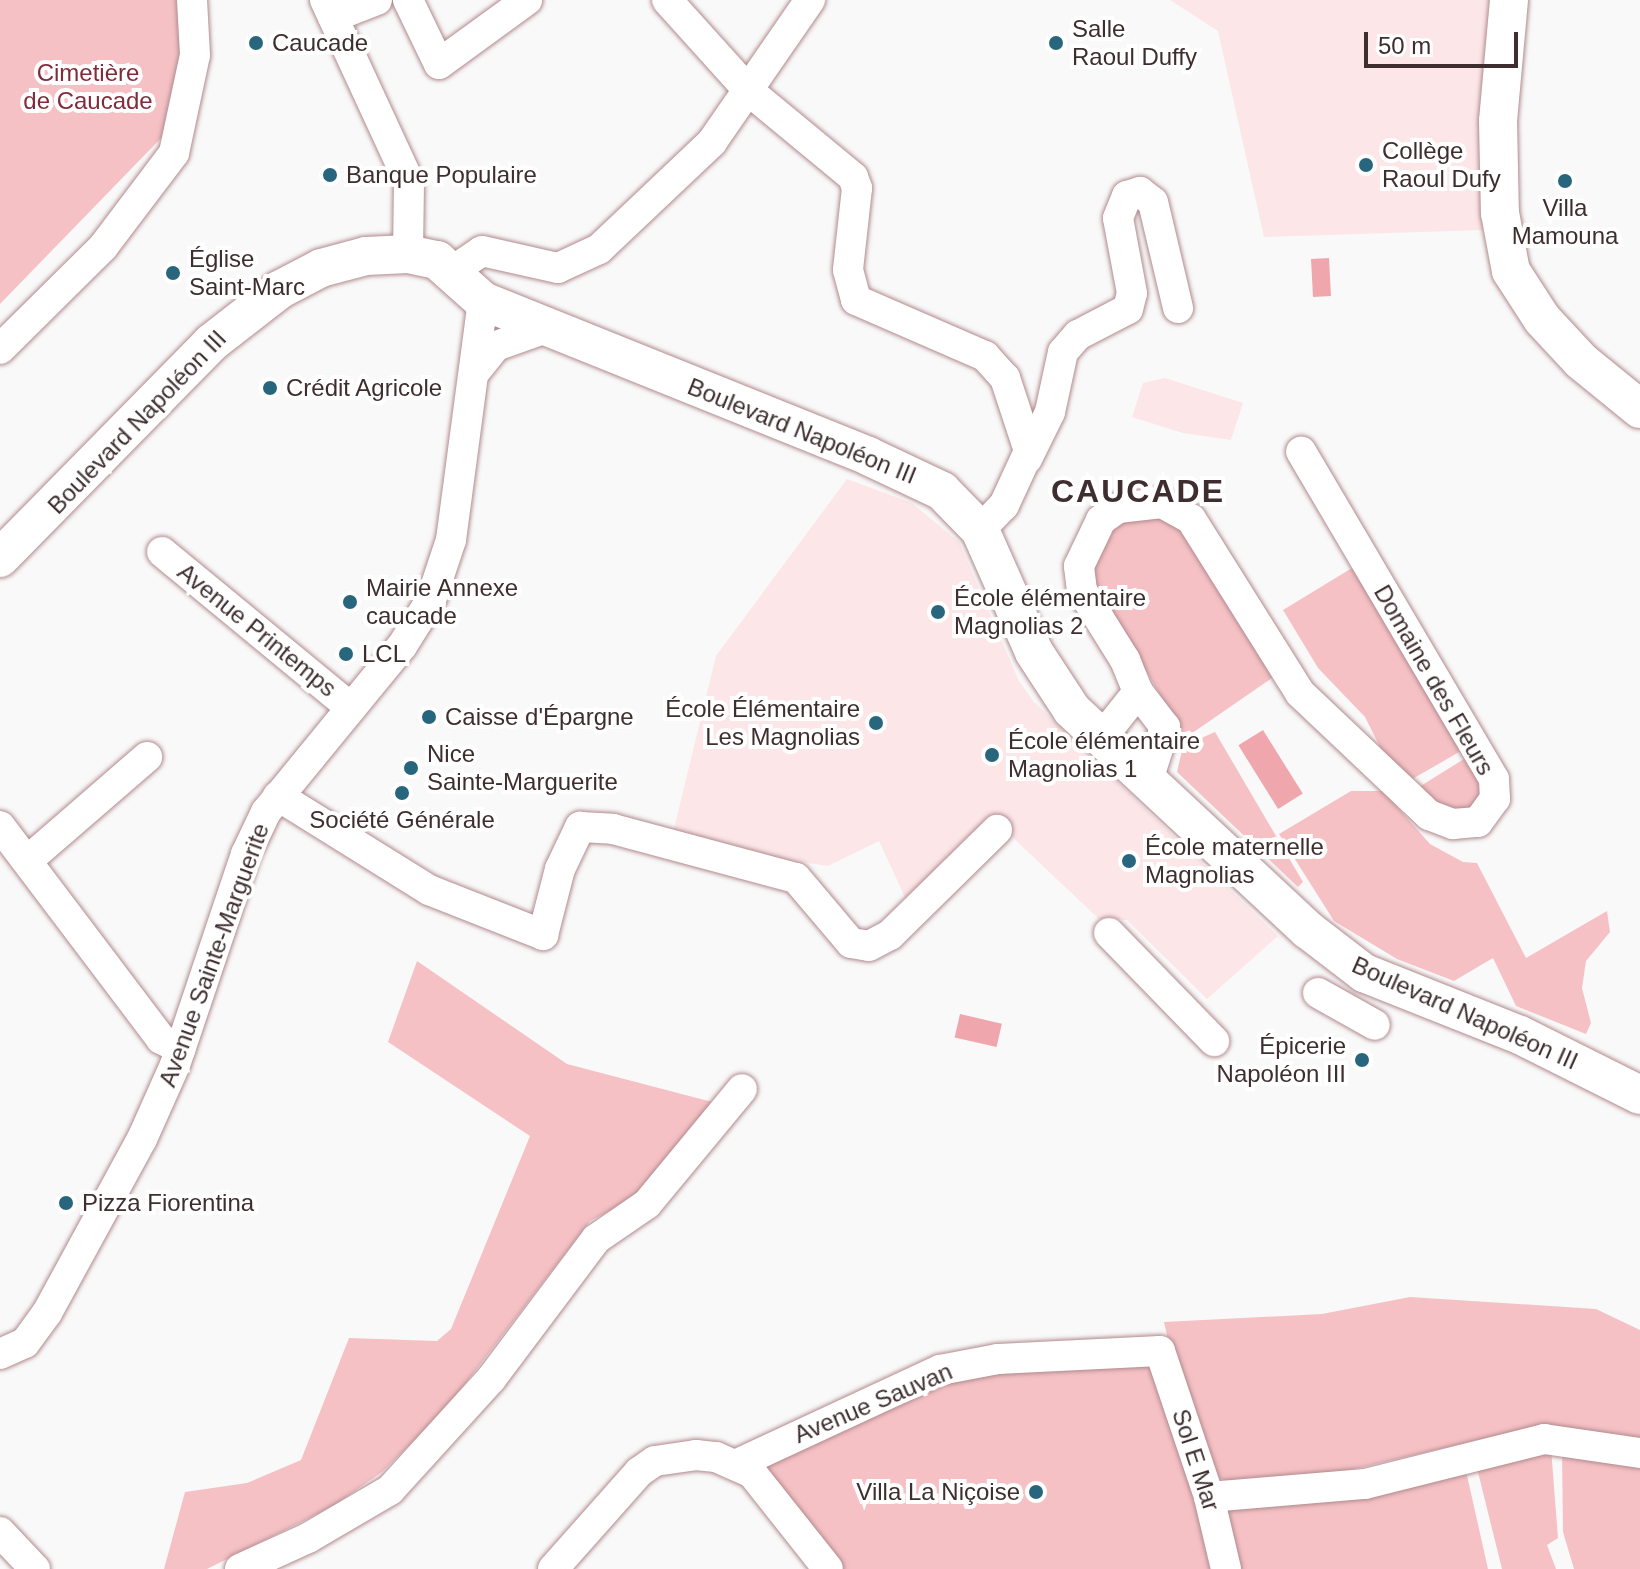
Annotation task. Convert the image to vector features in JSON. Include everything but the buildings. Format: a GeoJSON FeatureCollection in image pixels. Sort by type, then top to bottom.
{"type":"FeatureCollection","features":[{"type":"Feature","properties":{"kind":"main road"},"geometry":{"type":"LineString","coordinates":[[1509,0],[1498,121],[1500,213],[1511,271],[1522,293],[1581,361],[1640,409]]}},
{"type":"Feature","properties":{"kind":"main road","name":"Boulevard Napoléon III"},"geometry":{"type":"LineString","coordinates":[[0,558],[234,321],[321,268],[366,256],[408,254],[437,260],[483,301],[924,480],[963,508],[980,530],[1048,680],[1102,737],[1308,930],[1364,973],[1520,1035],[1640,1095]]}},
{"type":"Feature","properties":{"kind":"street"},"geometry":{"type":"LineString","coordinates":[[0,349],[103,247],[174,153],[195,55],[192,0]]}},
{"type":"Feature","properties":{"kind":"street"},"geometry":{"type":"LineString","coordinates":[[377,0],[329,9],[409,182],[408,254]]}},
{"type":"Feature","properties":{"kind":"street"},"geometry":{"type":"LineString","coordinates":[[408,0],[439,64],[527,0]]}},
{"type":"Feature","properties":{"kind":"street"},"geometry":{"type":"LineString","coordinates":[[667,0],[749,91],[853,177],[857,188],[848,270],[856,300],[995,365],[1005,378],[1027,459]]}},
{"type":"Feature","properties":{"kind":"street"},"geometry":{"type":"LineString","coordinates":[[451,272],[482,251],[558,268],[599,249],[712,142],[810,0]]}},
{"type":"Feature","properties":{"kind":"street"},"geometry":{"type":"LineString","coordinates":[[980,530],[996,518],[1050,412],[1063,352],[1078,335],[1128,309],[1132,293],[1118,218],[1127,196],[1140,192],[1153,202],[1178,308]]}},
{"type":"Feature","properties":{"kind":"street","name":"Avenue Sainte-Marguerite"},"geometry":{"type":"LineString","coordinates":[[0,1354],[25,1343],[47,1313],[142,1139],[181,1049],[246,854],[278,796],[402,646],[437,587],[451,540],[483,301]]}},
{"type":"Feature","properties":{"kind":"street"},"geometry":{"type":"LineString","coordinates":[[474,373],[496,346],[546,328]]}},
{"type":"Feature","properties":{"kind":"street","name":"Domaine des Fleurs"},"geometry":{"type":"LineString","coordinates":[[1138,692],[1125,660],[1082,591],[1079,566],[1101,520],[1118,508],[1162,503],[1191,519],[1300,693],[1429,815],[1453,824],[1478,822],[1495,799],[1494,779],[1301,452]]}},
{"type":"Feature","properties":{"kind":"street","name":"Avenue Printemps"},"geometry":{"type":"LineString","coordinates":[[162,552],[351,708]]}},
{"type":"Feature","properties":{"kind":"street"},"geometry":{"type":"LineString","coordinates":[[1102,737],[1138,692],[1165,727],[1148,780]]}},
{"type":"Feature","properties":{"kind":"street"},"geometry":{"type":"LineString","coordinates":[[27,861],[147,757]]}},
{"type":"Feature","properties":{"kind":"street"},"geometry":{"type":"LineString","coordinates":[[278,796],[429,890],[543,935],[560,869],[580,827],[613,829],[796,878],[851,943],[869,946],[890,935],[997,830]]}},
{"type":"Feature","properties":{"kind":"street"},"geometry":{"type":"LineString","coordinates":[[0,826],[161,1039],[181,1049]]}},
{"type":"Feature","properties":{"kind":"street"},"geometry":{"type":"LineString","coordinates":[[1109,933],[1214,1041]]}},
{"type":"Feature","properties":{"kind":"street"},"geometry":{"type":"LineString","coordinates":[[1318,993],[1375,1025]]}},
{"type":"Feature","properties":{"kind":"street"},"geometry":{"type":"LineString","coordinates":[[240,1569],[308,1538],[390,1490],[491,1379],[596,1239],[647,1204],[742,1089]]}},
{"type":"Feature","properties":{"kind":"street","name":"Avenue Sauvan"},"geometry":{"type":"LineString","coordinates":[[735,1465],[940,1370],[998,1359],[1160,1351]]}},
{"type":"Feature","properties":{"kind":"street","name":"Sol E Mar"},"geometry":{"type":"LineString","coordinates":[[1160,1351],[1209,1497],[1226,1569]]}},
{"type":"Feature","properties":{"kind":"street"},"geometry":{"type":"LineString","coordinates":[[1209,1497],[1365,1484],[1544,1439],[1640,1453]]}},
{"type":"Feature","properties":{"kind":"street"},"geometry":{"type":"LineString","coordinates":[[553,1569],[639,1472],[655,1461],[696,1455],[735,1465],[767,1486],[828,1569]]}},
{"type":"Feature","properties":{"kind":"street"},"geometry":{"type":"LineString","coordinates":[[0,1532],[35,1569]]}},
{"type":"Feature","properties":{"kind":"shaded area","name":"Collège Raoul Dufy"},"geometry":{"type":"Polygon","coordinates":[[[1170,0],[1491,0],[1484,230],[1264,237],[1218,31],[1170,0]]]}},
{"type":"Feature","properties":{"kind":"shaded area"},"geometry":{"type":"Polygon","coordinates":[[[1329,258],[1331,296],[1313,297],[1311,259],[1329,258]]]}},
{"type":"Feature","properties":{"kind":"shaded area"},"geometry":{"type":"Polygon","coordinates":[[[1165,378],[1243,403],[1231,440],[1183,433],[1132,417],[1143,383],[1165,378]]]}},
{"type":"Feature","properties":{"kind":"shaded area","name":"École Élémentaire Les Magnolias"},"geometry":{"type":"Polygon","coordinates":[[[847,479],[912,503],[959,542],[1019,681],[1034,702],[1278,936],[1207,999],[1127,920],[1099,919],[1007,832],[910,908],[879,841],[828,866],[671,841],[716,656],[847,479]]]}},
{"type":"Feature","properties":{"kind":"shaded area"},"geometry":{"type":"Polygon","coordinates":[[[1263,730],[1303,794],[1278,809],[1238,745],[1263,730]]]}},
{"type":"Feature","properties":{"kind":"shaded area"},"geometry":{"type":"Polygon","coordinates":[[[960,1014],[1002,1024],[996,1047],[955,1037],[960,1014]]]}},
{"type":"Feature","properties":{"kind":"green space","name":"Cimetière de Caucade"},"geometry":{"type":"Polygon","coordinates":[[[0,0],[180,0],[183,36],[167,132],[0,304],[0,0]]]}},
{"type":"Feature","properties":{"kind":"green space"},"geometry":{"type":"Polygon","coordinates":[[[1139,512],[1174,520],[1192,540],[1272,678],[1185,738],[1094,581],[1093,542],[1139,512]]]}},
{"type":"Feature","properties":{"kind":"green space"},"geometry":{"type":"Polygon","coordinates":[[[1352,568],[1461,751],[1407,782],[1388,763],[1365,717],[1318,668],[1283,610],[1352,568]]]}},
{"type":"Feature","properties":{"kind":"green space"},"geometry":{"type":"Polygon","coordinates":[[[1215,732],[1303,882],[1298,887],[1177,772],[1183,746],[1215,732]]]}},
{"type":"Feature","properties":{"kind":"green space"},"geometry":{"type":"Polygon","coordinates":[[[1464,759],[1480,784],[1478,800],[1469,810],[1444,811],[1419,787],[1464,759]]]}},
{"type":"Feature","properties":{"kind":"green space"},"geometry":{"type":"Polygon","coordinates":[[[1351,791],[1383,791],[1430,844],[1463,862],[1477,863],[1526,958],[1607,911],[1610,932],[1586,961],[1582,988],[1591,1023],[1586,1034],[1516,1006],[1493,958],[1454,981],[1397,959],[1334,921],[1279,834],[1351,791]]]}},
{"type":"Feature","properties":{"kind":"green space"},"geometry":{"type":"Polygon","coordinates":[[[417,961],[567,1064],[716,1103],[635,1198],[590,1221],[445,1410],[382,1472],[333,1506],[207,1569],[164,1569],[185,1492],[247,1483],[301,1460],[349,1338],[437,1341],[451,1329],[530,1136],[388,1042],[417,961]]]}},
{"type":"Feature","properties":{"kind":"green space"},"geometry":{"type":"Polygon","coordinates":[[[1410,1297],[1596,1309],[1640,1330],[1640,1444],[1538,1426],[1324,1476],[1232,1484],[1209,1472],[1178,1385],[1164,1322],[1322,1314],[1410,1297]]]}},
{"type":"Feature","properties":{"kind":"green space"},"geometry":{"type":"Polygon","coordinates":[[[1156,1366],[1222,1569],[840,1569],[759,1470],[971,1369],[1156,1366]]]}},
{"type":"Feature","properties":{"kind":"green space"},"geometry":{"type":"Polygon","coordinates":[[[1551,1448],[1558,1538],[1547,1545],[1556,1569],[1502,1569],[1475,1460],[1551,1448]]]}},
{"type":"Feature","properties":{"kind":"green space"},"geometry":{"type":"Polygon","coordinates":[[[1562,1450],[1640,1462],[1640,1569],[1574,1569],[1563,1532],[1562,1450]]]}},
{"type":"Feature","properties":{"kind":"green space"},"geometry":{"type":"Polygon","coordinates":[[[1464,1462],[1488,1569],[1230,1569],[1225,1516],[1232,1502],[1464,1462]]]}},
{"type":"Feature","properties":{"kind":"place","name":"Caucade"},"geometry":{"type":"Point","coordinates":[256,43]}},
{"type":"Feature","properties":{"kind":"place","name":"Salle Raoul Duffy"},"geometry":{"type":"Point","coordinates":[1056,43]}},
{"type":"Feature","properties":{"kind":"place","name":"Collège Raoul Dufy"},"geometry":{"type":"Point","coordinates":[1366,165]}},
{"type":"Feature","properties":{"kind":"place","name":"Banque Populaire"},"geometry":{"type":"Point","coordinates":[330,175]}},
{"type":"Feature","properties":{"kind":"place","name":"Villa Mamouna"},"geometry":{"type":"Point","coordinates":[1565,181]}},
{"type":"Feature","properties":{"kind":"place","name":"Église Saint-Marc"},"geometry":{"type":"Point","coordinates":[173,273]}},
{"type":"Feature","properties":{"kind":"place","name":"Crédit Agricole"},"geometry":{"type":"Point","coordinates":[270,388]}},
{"type":"Feature","properties":{"kind":"place","name":"Mairie Annexe caucade"},"geometry":{"type":"Point","coordinates":[350,602]}},
{"type":"Feature","properties":{"kind":"place","name":"École élémentaire Magnolias 2"},"geometry":{"type":"Point","coordinates":[938,612]}},
{"type":"Feature","properties":{"kind":"place","name":"LCL"},"geometry":{"type":"Point","coordinates":[346,654]}},
{"type":"Feature","properties":{"kind":"place","name":"Caisse d'Épargne"},"geometry":{"type":"Point","coordinates":[429,717]}},
{"type":"Feature","properties":{"kind":"place","name":"École Élémentaire Les Magnolias"},"geometry":{"type":"Point","coordinates":[876,723]}},
{"type":"Feature","properties":{"kind":"place","name":"École élémentaire Magnolias 1"},"geometry":{"type":"Point","coordinates":[992,755]}},
{"type":"Feature","properties":{"kind":"place","name":"Nice Sainte-Marguerite"},"geometry":{"type":"Point","coordinates":[411,768]}},
{"type":"Feature","properties":{"kind":"place","name":"Société Générale"},"geometry":{"type":"Point","coordinates":[402,793]}},
{"type":"Feature","properties":{"kind":"place","name":"École maternelle Magnolias"},"geometry":{"type":"Point","coordinates":[1129,861]}},
{"type":"Feature","properties":{"kind":"place","name":"Épicerie Napoléon III"},"geometry":{"type":"Point","coordinates":[1362,1060]}},
{"type":"Feature","properties":{"kind":"place","name":"Pizza Fiorentina"},"geometry":{"type":"Point","coordinates":[66,1203]}},
{"type":"Feature","properties":{"kind":"place","name":"Villa La Niçoise"},"geometry":{"type":"Point","coordinates":[1036,1492]}},
{"type":"Feature","properties":{"kind":"district","name":"CAUCADE"},"geometry":{"type":"Point","coordinates":[1138,491]}}]}
